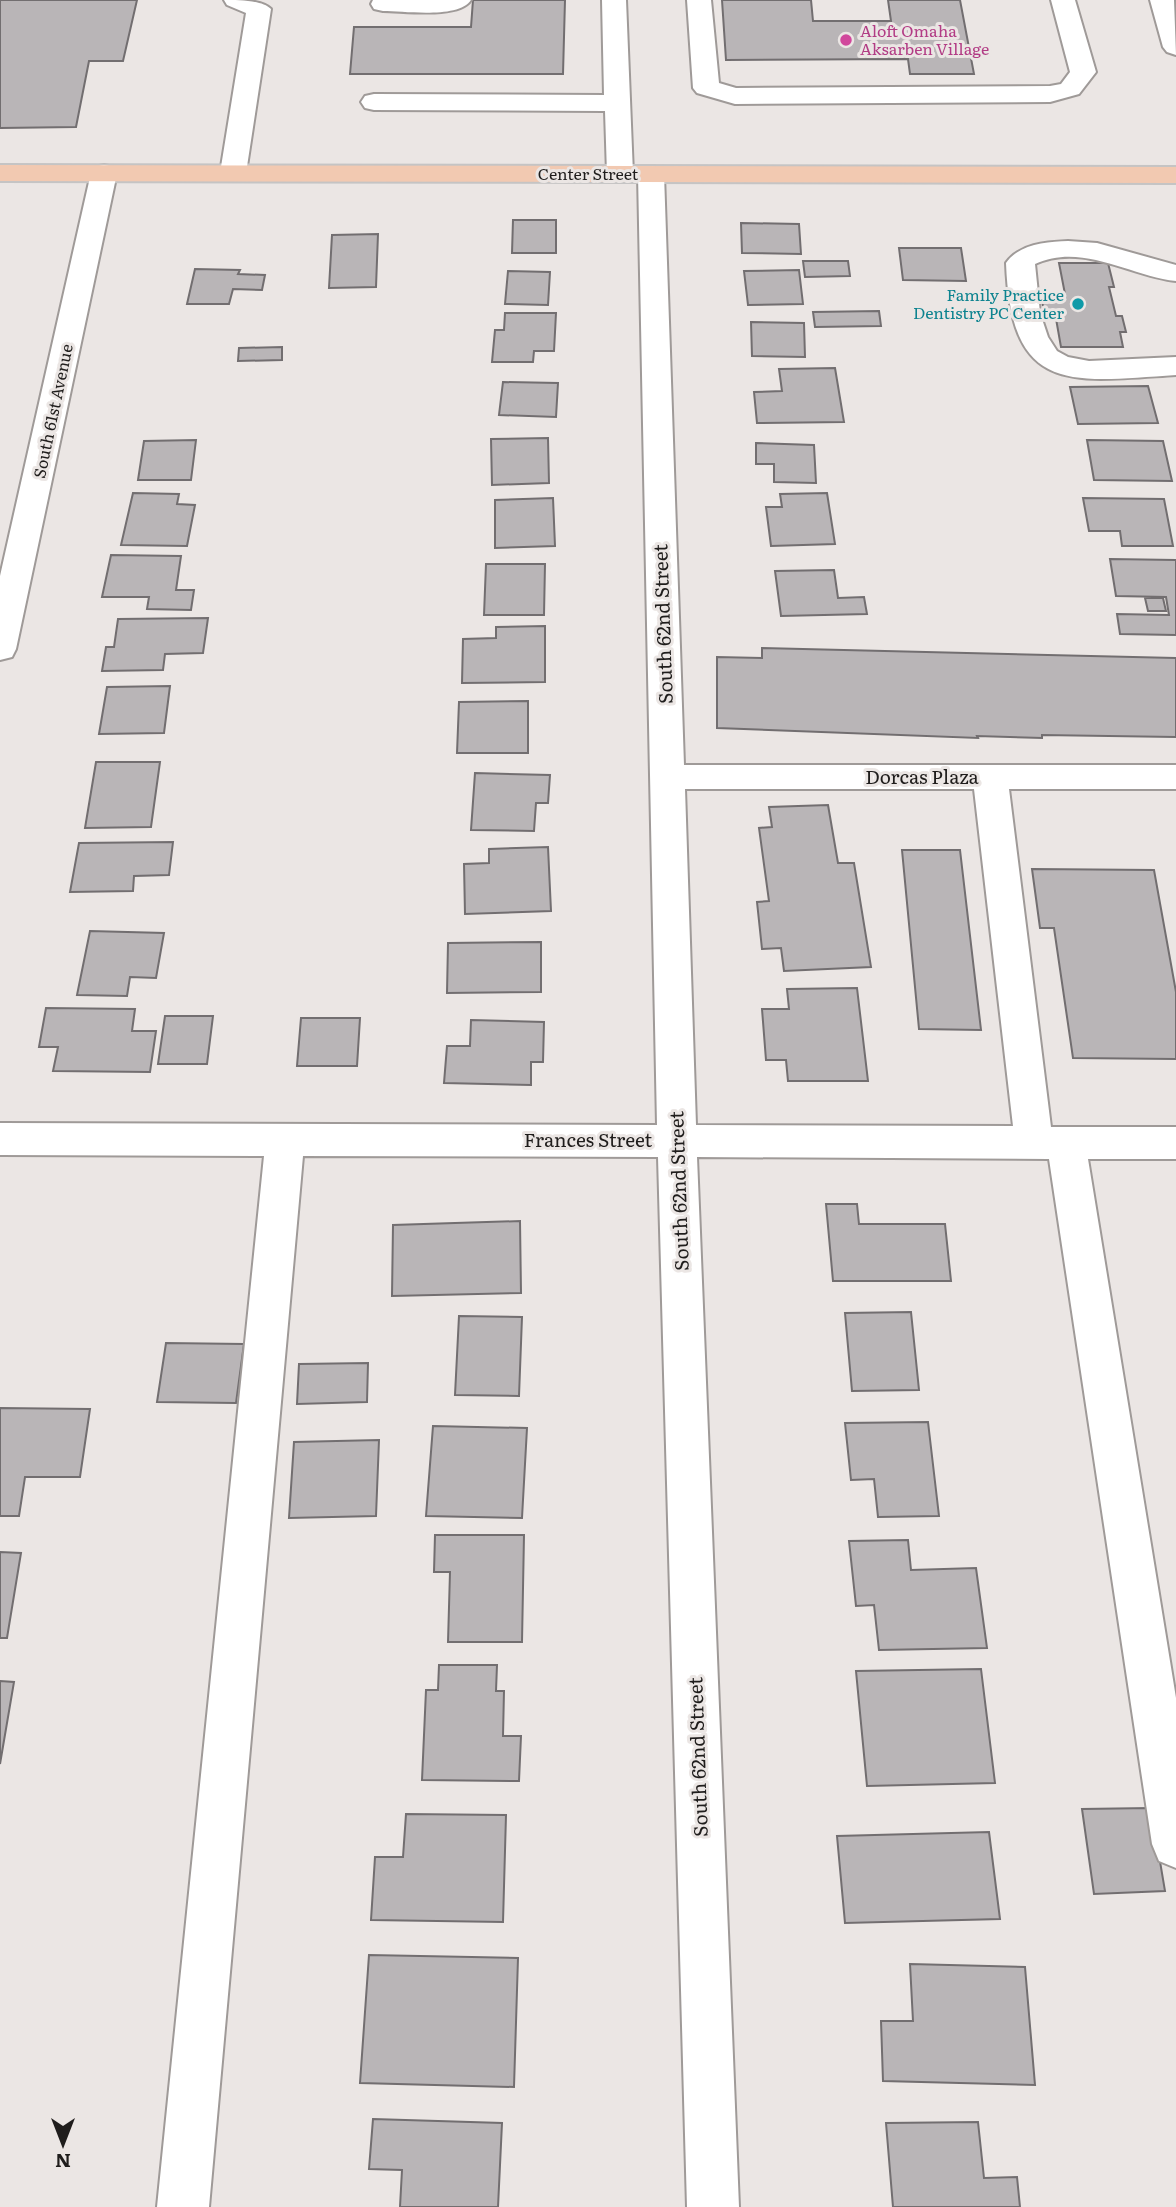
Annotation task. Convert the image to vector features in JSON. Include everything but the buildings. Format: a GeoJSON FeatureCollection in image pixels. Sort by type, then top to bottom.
{"type":"FeatureCollection","features":[{"type":"Feature","properties":{"kind":"main road","name":"Center Street"},"geometry":{"type":"LineString","coordinates":[[0,173],[1176,175]]}},
{"type":"Feature","properties":{"kind":"street"},"geometry":{"type":"LineString","coordinates":[[233,173],[259,9],[236,0]]}},
{"type":"Feature","properties":{"kind":"street"},"geometry":{"type":"LineString","coordinates":[[383,4],[452,4],[459,0]]}},
{"type":"Feature","properties":{"kind":"street","name":"South 62nd Street"},"geometry":{"type":"LineString","coordinates":[[614,0],[618,103],[636,174],[667,777],[713,2207]]}},
{"type":"Feature","properties":{"kind":"street"},"geometry":{"type":"LineString","coordinates":[[699,0],[706,88],[735,96],[1050,94],[1070,89],[1083,72],[1063,0]]}},
{"type":"Feature","properties":{"kind":"street"},"geometry":{"type":"LineString","coordinates":[[1162,0],[1176,47]]}},
{"type":"Feature","properties":{"kind":"street"},"geometry":{"type":"LineString","coordinates":[[373,102],[618,103]]}},
{"type":"Feature","properties":{"kind":"street","name":"South 61st Avenue"},"geometry":{"type":"LineString","coordinates":[[0,649],[104,173]]}},
{"type":"Feature","properties":{"kind":"street"},"geometry":{"type":"LineString","coordinates":[[1176,273],[1158,271],[1094,251],[1039,252],[1028,255],[1020,264],[1032,331],[1047,357],[1068,366],[1091,369],[1176,366]]}},
{"type":"Feature","properties":{"kind":"street","name":"Dorcas Plaza"},"geometry":{"type":"LineString","coordinates":[[667,777],[1176,777]]}},
{"type":"Feature","properties":{"kind":"street"},"geometry":{"type":"LineString","coordinates":[[990,777],[1050,1143],[1176,1844]]}},
{"type":"Feature","properties":{"kind":"street"},"geometry":{"type":"LineString","coordinates":[[183,2207],[285,1138]]}},
{"type":"Feature","properties":{"kind":"street","name":"Frances Street"},"geometry":{"type":"LineString","coordinates":[[0,1139],[1176,1143]]}},
{"type":"Feature","properties":{"kind":"place","name":"Aloft Omaha Aksarben Village"},"geometry":{"type":"Point","coordinates":[846,40]}},
{"type":"Feature","properties":{"kind":"place","name":"Family Practice Dentistry PC Center"},"geometry":{"type":"Point","coordinates":[1078,304]}}]}
